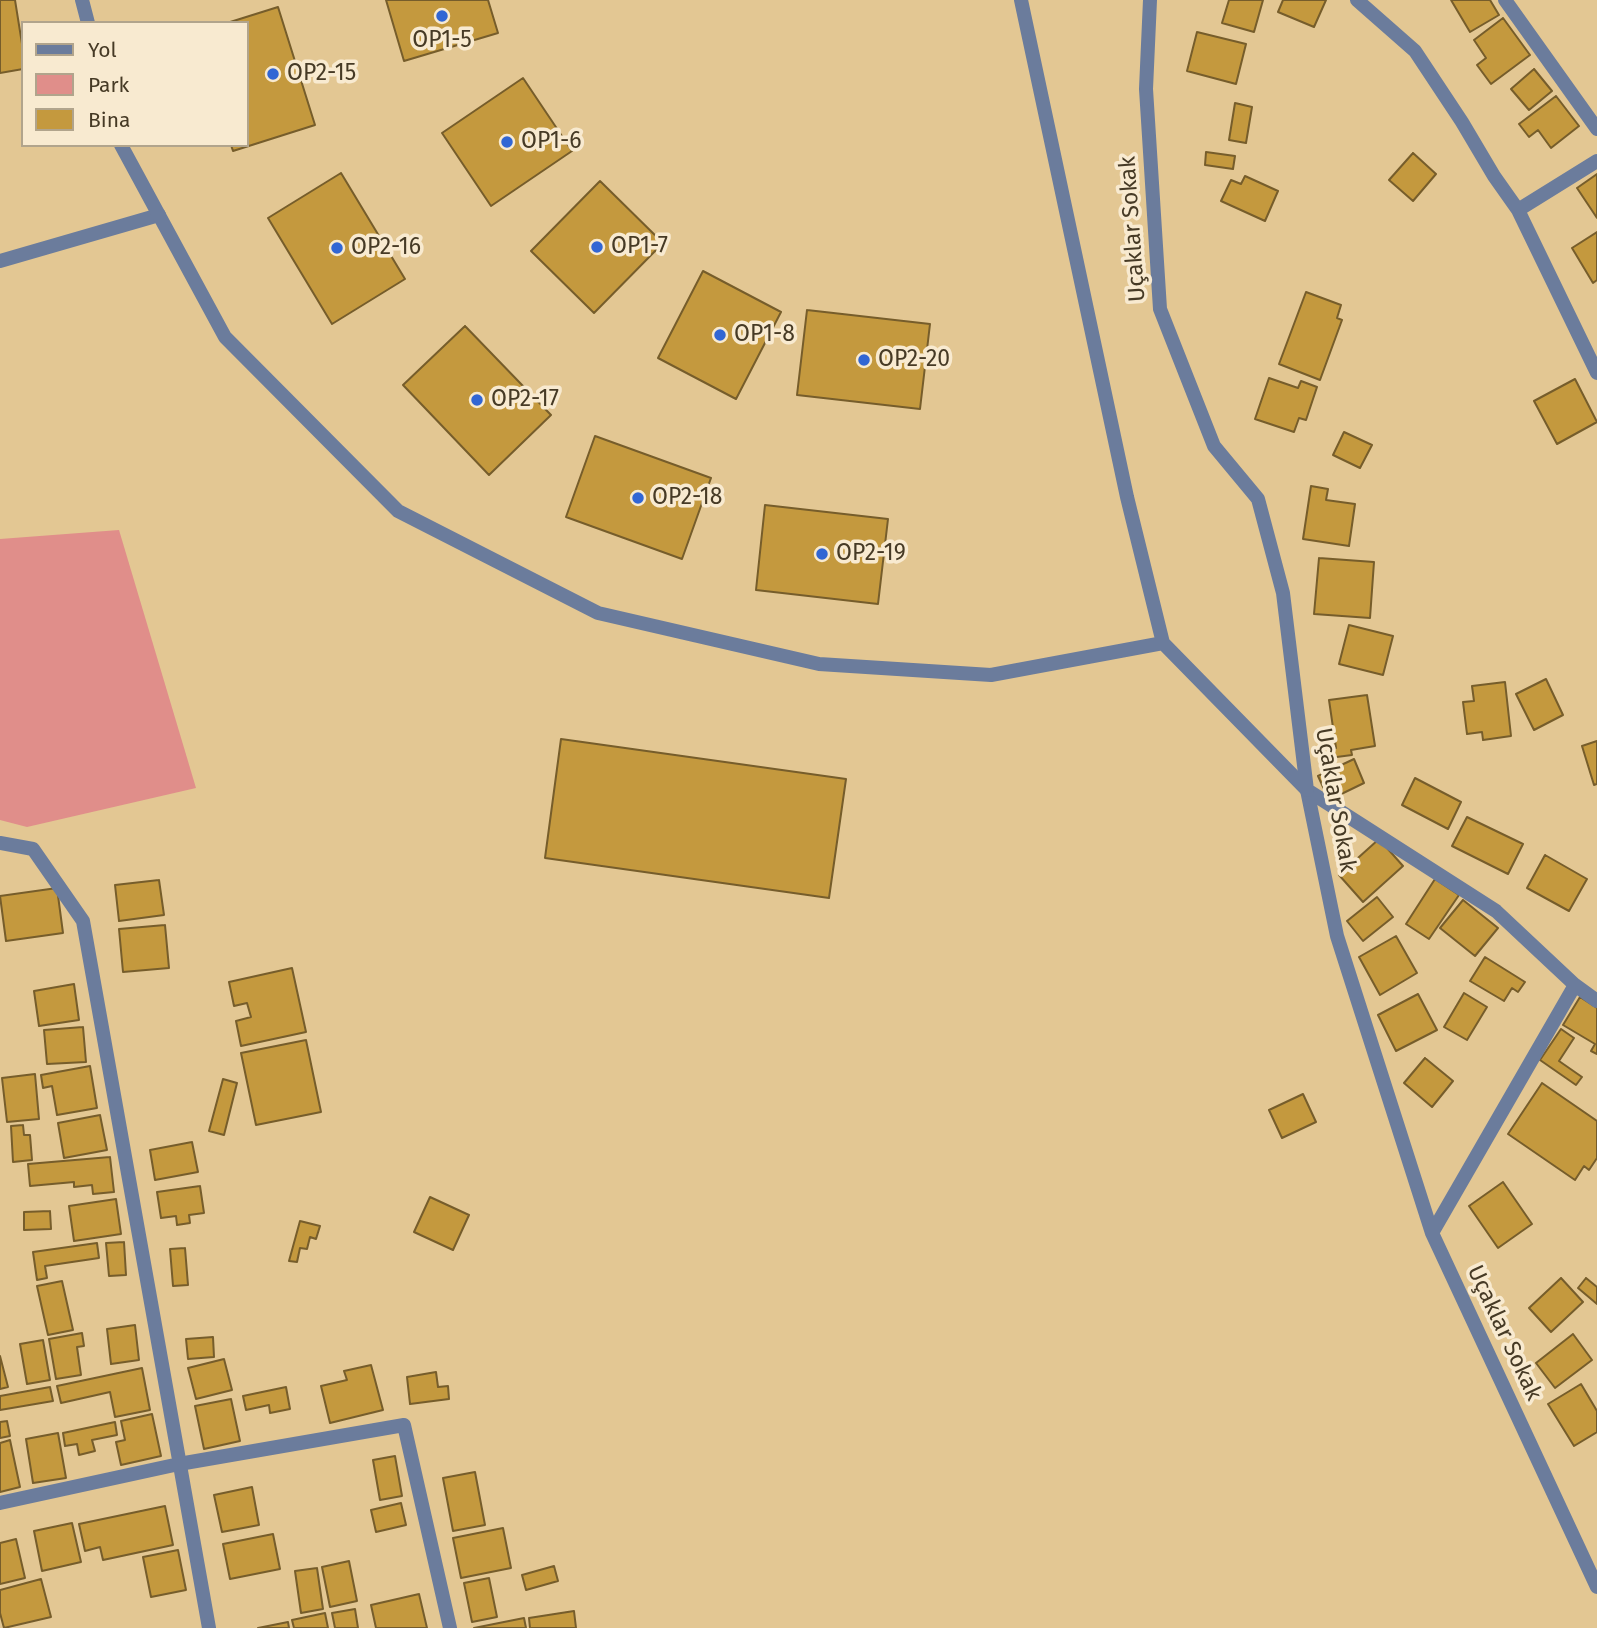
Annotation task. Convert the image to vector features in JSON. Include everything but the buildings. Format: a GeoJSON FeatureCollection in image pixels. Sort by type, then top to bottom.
{"type":"FeatureCollection","features":[{"type":"Feature","properties":{"kind":"street"},"geometry":{"type":"LineString","coordinates":[[82,0],[87,21]]}},
{"type":"Feature","properties":{"kind":"street"},"geometry":{"type":"LineString","coordinates":[[1021,0],[1127,497],[1163,643],[1307,790],[1496,911],[1575,985],[1597,1001]]}},
{"type":"Feature","properties":{"kind":"street","name":"Uçaklar Sokak"},"geometry":{"type":"LineString","coordinates":[[1150,0],[1146,89],[1160,309],[1214,446],[1258,499],[1283,593],[1307,790],[1337,936],[1432,1233],[1597,1587]]}},
{"type":"Feature","properties":{"kind":"street"},"geometry":{"type":"LineString","coordinates":[[1357,0],[1415,51],[1462,122],[1518,210],[1597,373]]}},
{"type":"Feature","properties":{"kind":"street"},"geometry":{"type":"LineString","coordinates":[[1505,0],[1597,129]]}},
{"type":"Feature","properties":{"kind":"street"},"geometry":{"type":"LineString","coordinates":[[122,147],[225,337],[398,511],[598,613],[819,664],[992,675],[1163,643]]}},
{"type":"Feature","properties":{"kind":"street"},"geometry":{"type":"LineString","coordinates":[[1518,210],[1597,161]]}},
{"type":"Feature","properties":{"kind":"street"},"geometry":{"type":"LineString","coordinates":[[0,261],[159,215]]}},
{"type":"Feature","properties":{"kind":"street"},"geometry":{"type":"LineString","coordinates":[[0,843],[33,849],[83,921],[209,1628]]}},
{"type":"Feature","properties":{"kind":"street"},"geometry":{"type":"LineString","coordinates":[[1432,1233],[1575,985]]}},
{"type":"Feature","properties":{"kind":"street"},"geometry":{"type":"LineString","coordinates":[[0,1503],[179,1464],[404,1425],[450,1628]]}},
{"type":"Feature","properties":{"kind":"green space"},"geometry":{"type":"Polygon","coordinates":[[[119,530],[196,788],[27,827],[0,820],[0,539],[119,530]]]}},
{"type":"Feature","properties":{"kind":"place","name":"OP1-5"},"geometry":{"type":"Point","coordinates":[442,16]}},
{"type":"Feature","properties":{"kind":"place","name":"OP2-15"},"geometry":{"type":"Point","coordinates":[273,74]}},
{"type":"Feature","properties":{"kind":"place","name":"OP1-6"},"geometry":{"type":"Point","coordinates":[507,142]}},
{"type":"Feature","properties":{"kind":"place","name":"OP1-7"},"geometry":{"type":"Point","coordinates":[597,247]}},
{"type":"Feature","properties":{"kind":"place","name":"OP2-16"},"geometry":{"type":"Point","coordinates":[337,248]}},
{"type":"Feature","properties":{"kind":"place","name":"OP1-8"},"geometry":{"type":"Point","coordinates":[720,335]}},
{"type":"Feature","properties":{"kind":"place","name":"OP2-20"},"geometry":{"type":"Point","coordinates":[864,360]}},
{"type":"Feature","properties":{"kind":"place","name":"OP2-17"},"geometry":{"type":"Point","coordinates":[477,400]}},
{"type":"Feature","properties":{"kind":"place","name":"OP2-18"},"geometry":{"type":"Point","coordinates":[638,498]}},
{"type":"Feature","properties":{"kind":"place","name":"OP2-19"},"geometry":{"type":"Point","coordinates":[822,554]}}]}
